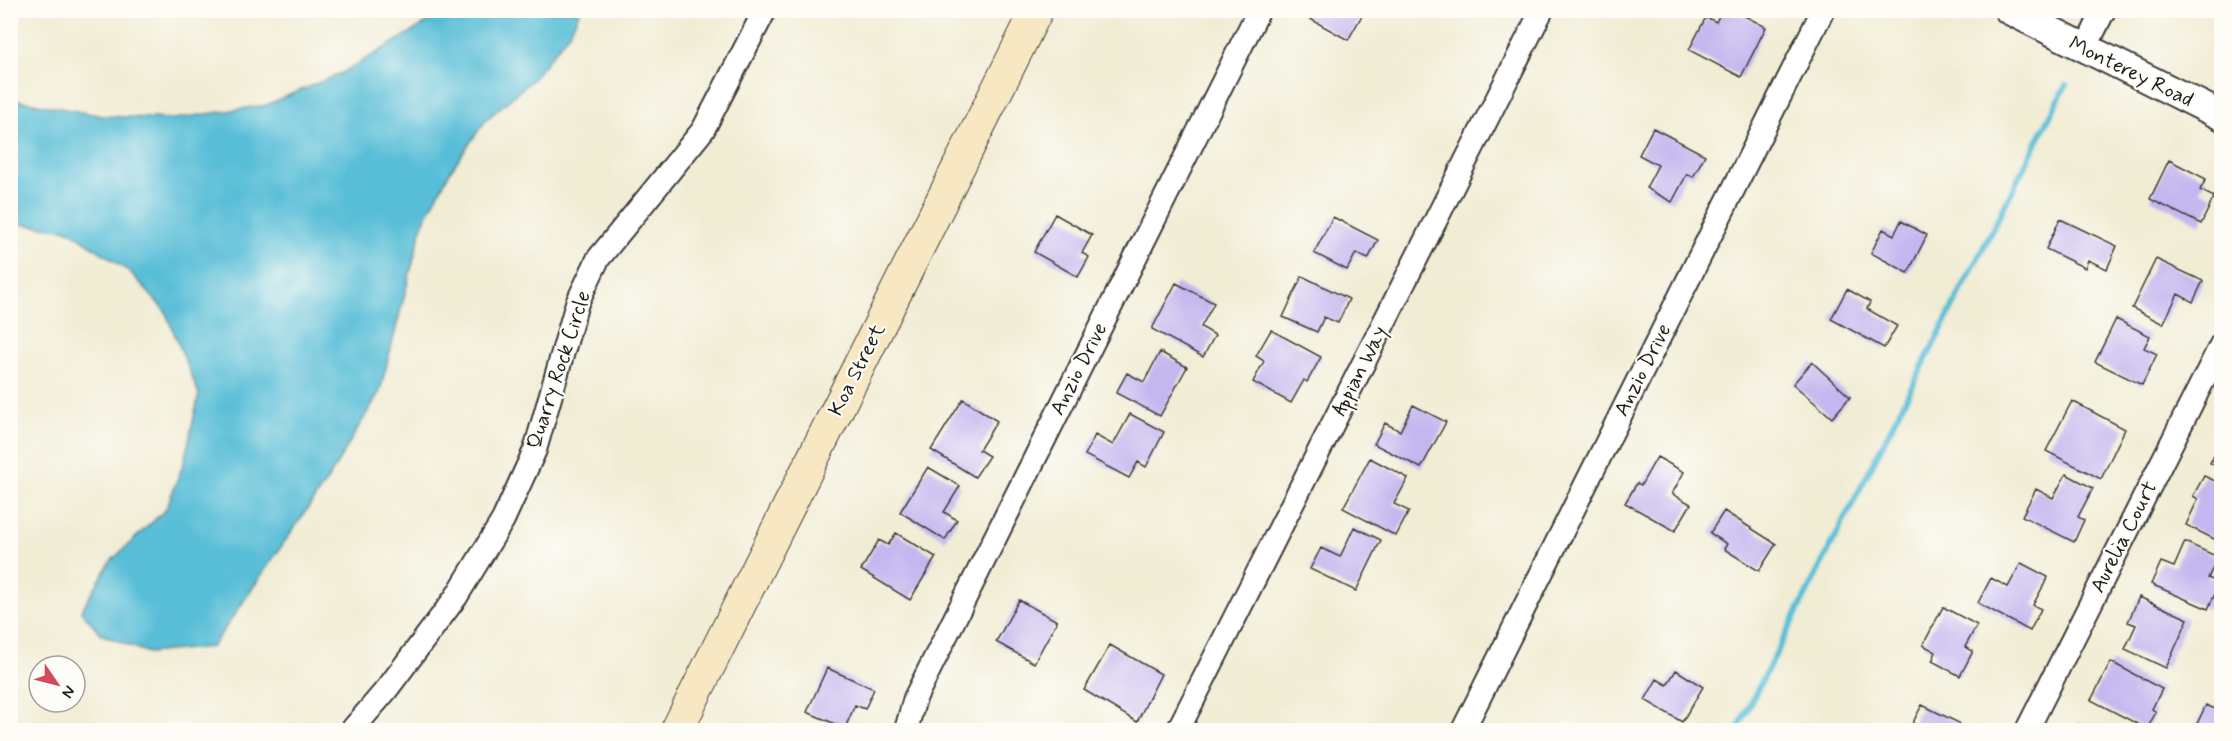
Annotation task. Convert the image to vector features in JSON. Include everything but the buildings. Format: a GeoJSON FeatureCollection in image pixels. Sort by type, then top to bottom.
{"type":"FeatureCollection","features":[{"type":"Feature","properties":{"kind":"main road","name":"Koa Street"},"geometry":{"type":"LineString","coordinates":[[677,730],[1037,10]]}},
{"type":"Feature","properties":{"kind":"street","name":"Quarry Rock Circle"},"geometry":{"type":"LineString","coordinates":[[352,730],[387,689],[456,597],[503,519],[535,450],[577,303],[598,259],[703,130],[765,10]]}},
{"type":"Feature","properties":{"kind":"street","name":"Anzio Drive"},"geometry":{"type":"LineString","coordinates":[[906,730],[915,698],[1259,10]]}},
{"type":"Feature","properties":{"kind":"street","name":"Appian Way"},"geometry":{"type":"LineString","coordinates":[[1178,730],[1542,10]]}},
{"type":"Feature","properties":{"kind":"street","name":"Anzio Drive"},"geometry":{"type":"LineString","coordinates":[[1463,730],[1823,10]]}},
{"type":"Feature","properties":{"kind":"street","name":"Monterey Road"},"geometry":{"type":"LineString","coordinates":[[2009,10],[2222,116]]}},
{"type":"Feature","properties":{"kind":"street"},"geometry":{"type":"LineString","coordinates":[[2085,49],[2104,10]]}},
{"type":"Feature","properties":{"kind":"street","name":"Aurelia Court"},"geometry":{"type":"LineString","coordinates":[[2027,730],[2222,343]]}},
{"type":"Feature","properties":{"kind":"water"},"geometry":{"type":"Polygon","coordinates":[[[443,11],[580,11],[570,32],[533,79],[486,120],[451,170],[423,223],[380,391],[328,479],[212,647],[148,653],[101,634],[81,611],[110,562],[166,509],[184,462],[199,394],[165,311],[131,273],[69,230],[11,223],[11,99],[103,116],[174,119],[266,105],[344,72],[443,11]]]}},
{"type":"Feature","properties":{"kind":"waterway"},"geometry":{"type":"LineString","coordinates":[[1737,730],[2066,85]]}}]}
